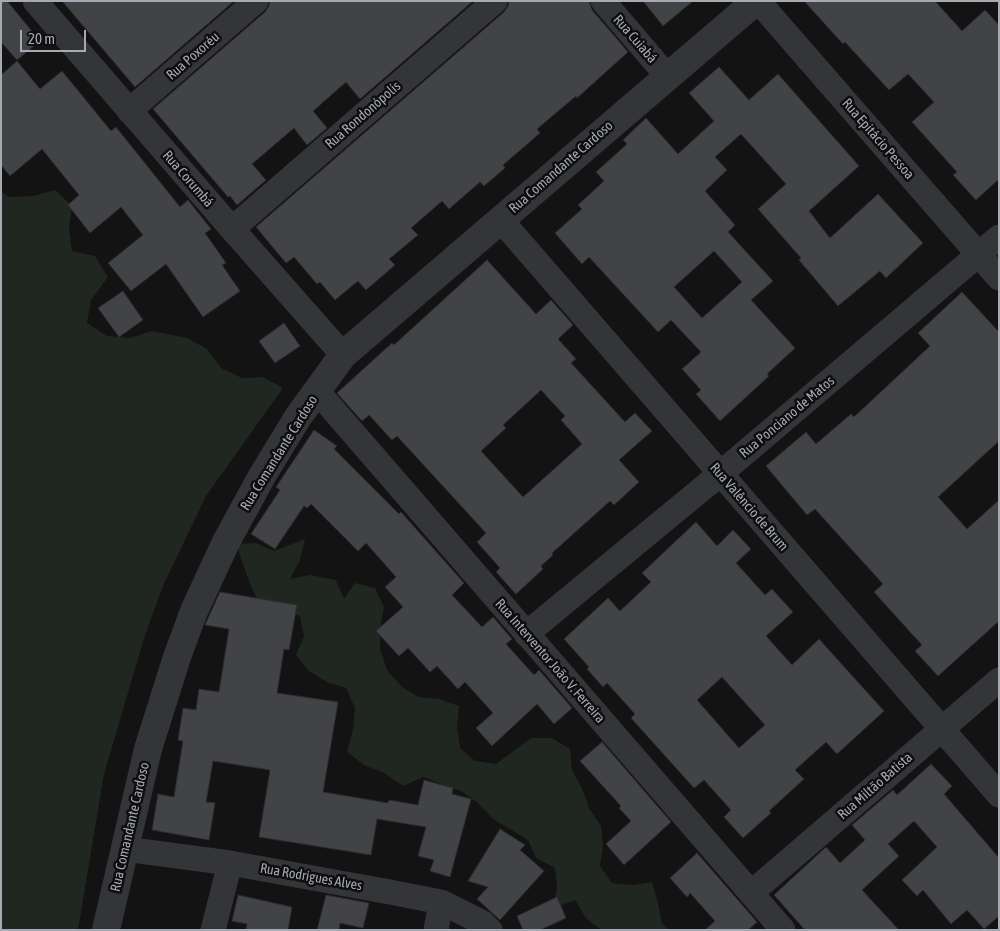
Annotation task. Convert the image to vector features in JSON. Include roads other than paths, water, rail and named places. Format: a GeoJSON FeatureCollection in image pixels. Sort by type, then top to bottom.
{"type":"FeatureCollection","features":[{"type":"Feature","properties":{"kind":"street","name":"Rua Corumbá"},"geometry":{"type":"LineString","coordinates":[[35,1],[343,355]]}},
{"type":"Feature","properties":{"kind":"street","name":"Rua Poxoréu"},"geometry":{"type":"LineString","coordinates":[[129,111],[256,1]]}},
{"type":"Feature","properties":{"kind":"street","name":"Rua Rondonópolis"},"geometry":{"type":"LineString","coordinates":[[232,229],[495,1]]}},
{"type":"Feature","properties":{"kind":"street","name":"Rua Cuiabá"},"geometry":{"type":"LineString","coordinates":[[603,1],[668,76]]}},
{"type":"Feature","properties":{"kind":"street","name":"Rua Comandante Cardoso"},"geometry":{"type":"LineString","coordinates":[[106,930],[148,750],[177,657],[194,611],[226,542],[262,476],[298,417],[343,355],[757,1]]}},
{"type":"Feature","properties":{"kind":"street","name":"Rua Epitácio Pessoa"},"geometry":{"type":"LineString","coordinates":[[757,1],[999,278]]}},
{"type":"Feature","properties":{"kind":"street","name":"Rua Valêncio de Brum"},"geometry":{"type":"LineString","coordinates":[[500,220],[999,795]]}},
{"type":"Feature","properties":{"kind":"street","name":"Rua Ponciano de Matos"},"geometry":{"type":"LineString","coordinates":[[526,634],[720,474],[999,237]]}},
{"type":"Feature","properties":{"kind":"street","name":"Rua Interventor João V. Ferreira"},"geometry":{"type":"LineString","coordinates":[[317,391],[783,930]]}},
{"type":"Feature","properties":{"kind":"street","name":"Rua Miltão Batista"},"geometry":{"type":"LineString","coordinates":[[751,893],[999,680]]}},
{"type":"Feature","properties":{"kind":"street","name":"Rua Rodrigues Alves"},"geometry":{"type":"LineString","coordinates":[[125,849],[230,863],[441,902],[483,923],[490,930]]}},
{"type":"Feature","properties":{"kind":"street"},"geometry":{"type":"LineString","coordinates":[[213,930],[230,863]]}},
{"type":"Feature","properties":{"kind":"street"},"geometry":{"type":"LineString","coordinates":[[436,930],[441,902]]}}]}
